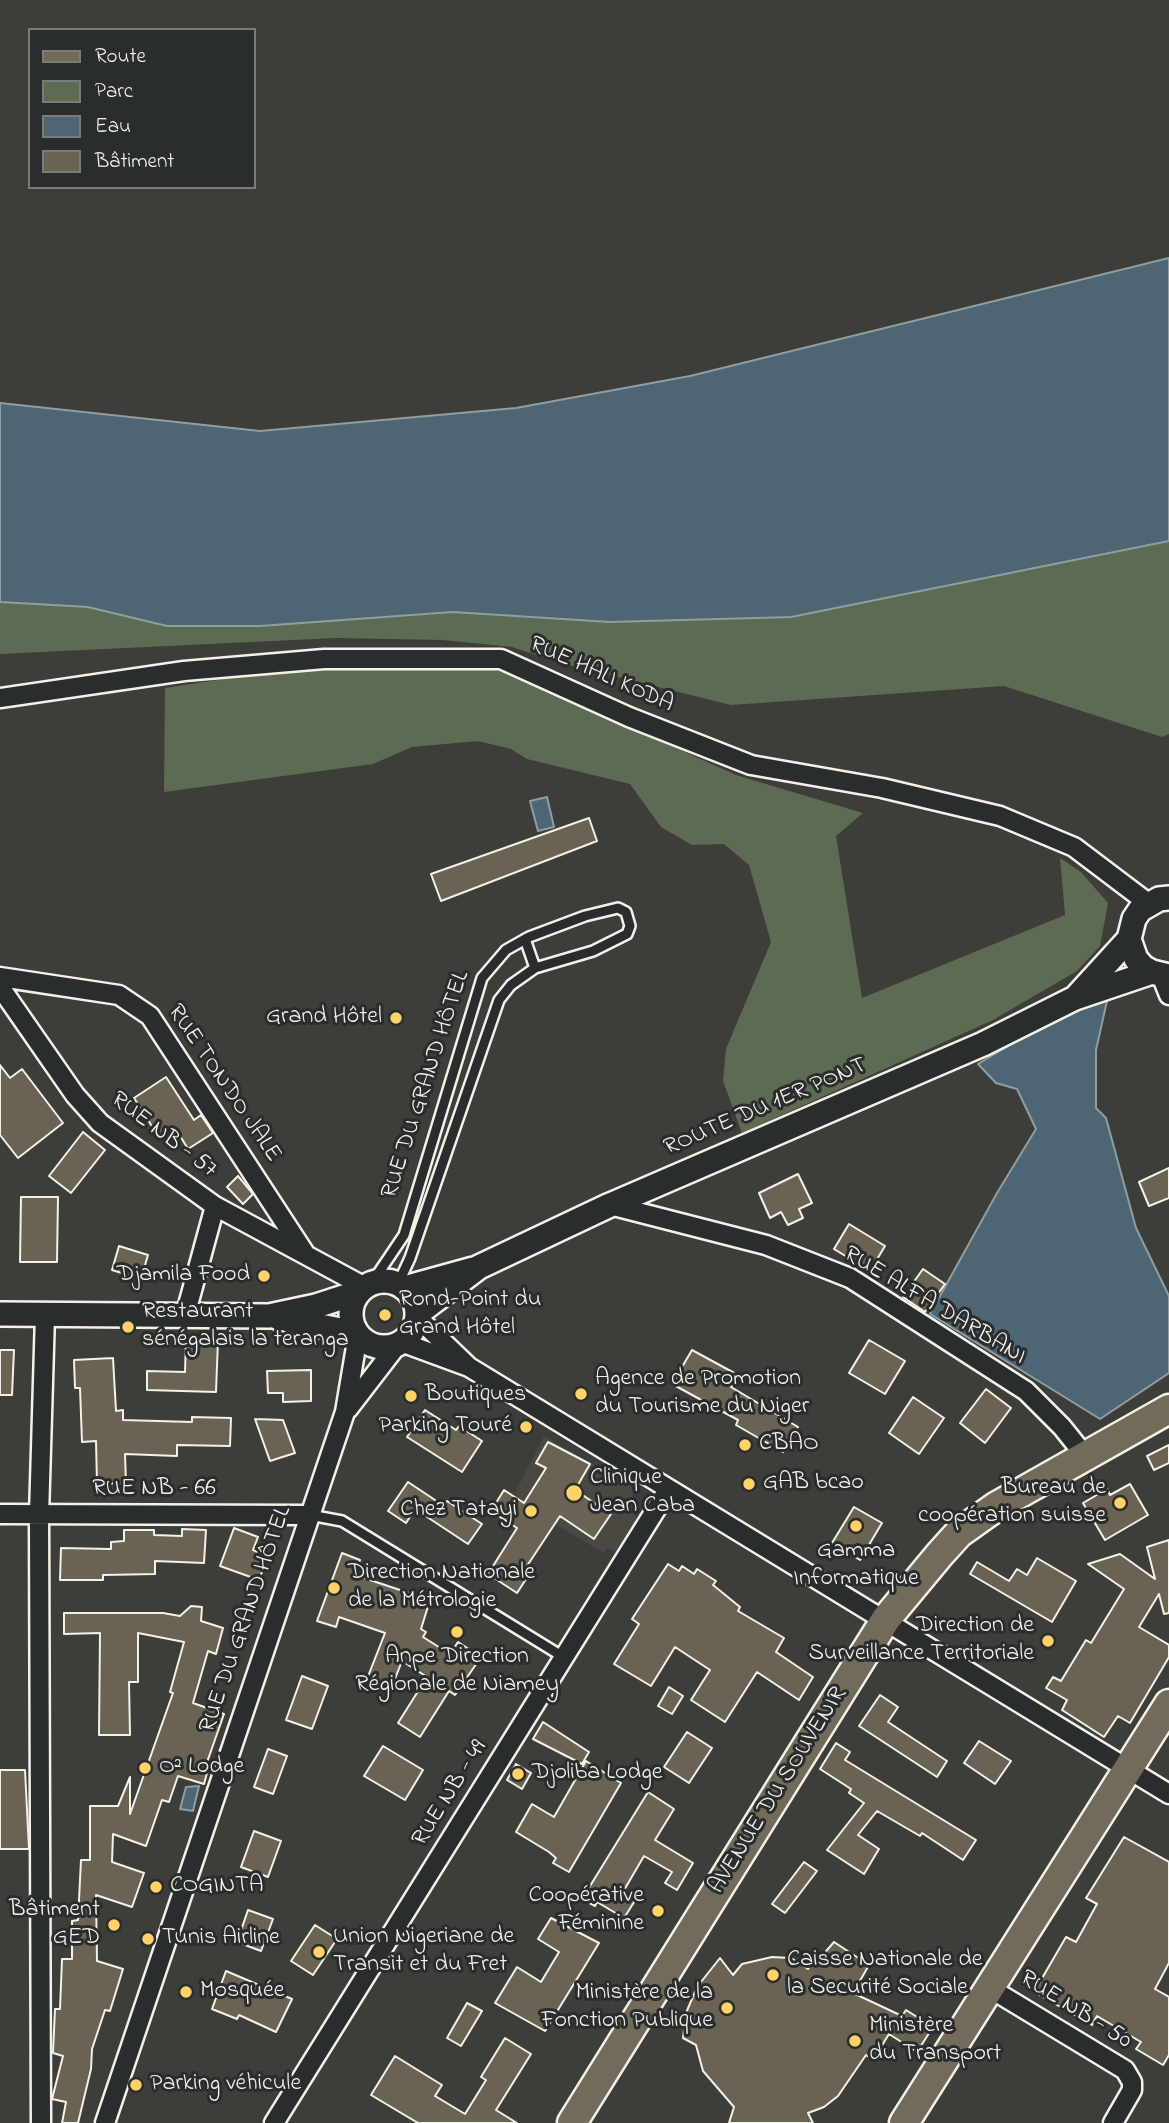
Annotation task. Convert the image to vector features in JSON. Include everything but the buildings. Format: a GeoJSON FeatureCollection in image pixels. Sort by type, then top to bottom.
{"type":"FeatureCollection","features":[{"type":"Feature","properties":{"kind":"main road","name":"AVENUE DU SOUVENIR"},"geometry":{"type":"LineString","coordinates":[[572,2123],[886,1619],[960,1533],[997,1506],[1169,1409]]}},
{"type":"Feature","properties":{"kind":"main road"},"geometry":{"type":"LineString","coordinates":[[904,2123],[1169,1704]]}},
{"type":"Feature","properties":{"kind":"street","name":"RUE HALI KODA"},"geometry":{"type":"LineString","coordinates":[[0,698],[184,671],[324,659],[501,659],[629,717],[751,765],[882,788],[1000,816],[1074,847],[1158,901]]}},
{"type":"Feature","properties":{"kind":"street","name":"ROUTE DU 1ER PONT"},"geometry":{"type":"LineString","coordinates":[[1075,998],[1129,939],[1134,919],[1158,901]]}},
{"type":"Feature","properties":{"kind":"street"},"geometry":{"type":"LineString","coordinates":[[1129,939],[1136,959],[1163,980]]}},
{"type":"Feature","properties":{"kind":"street","name":"RUE TONDO JALE"},"geometry":{"type":"LineString","coordinates":[[0,977],[119,995],[150,1016],[304,1252],[365,1287]]}},
{"type":"Feature","properties":{"kind":"street","name":"ROUTE DU 1ER PONT"},"geometry":{"type":"LineString","coordinates":[[401,1286],[479,1267],[610,1205],[983,1044],[1075,998],[1163,980]]}},
{"type":"Feature","properties":{"kind":"street","name":"RUE NB - 57"},"geometry":{"type":"LineString","coordinates":[[0,987],[75,1096],[100,1123],[215,1206],[304,1252]]}},
{"type":"Feature","properties":{"kind":"street","name":"RUE ALFA DARBANI"},"geometry":{"type":"LineString","coordinates":[[610,1205],[766,1245],[850,1278],[1026,1391],[1062,1427],[1086,1457]]}},
{"type":"Feature","properties":{"kind":"street"},"geometry":{"type":"LineString","coordinates":[[185,1316],[215,1206]]}},
{"type":"Feature","properties":{"kind":"street","name":"ROUTE DU 1ER PONT"},"geometry":{"type":"LineString","coordinates":[[417,1316],[479,1267]]}},
{"type":"Feature","properties":{"kind":"street"},"geometry":{"type":"LineString","coordinates":[[269,1316],[316,1306],[384,1281],[401,1286],[414,1299],[417,1316],[412,1332],[399,1343]]}},
{"type":"Feature","properties":{"kind":"street"},"geometry":{"type":"LineString","coordinates":[[357,1334],[351,1312],[365,1287]]}},
{"type":"Feature","properties":{"kind":"street"},"geometry":{"type":"LineString","coordinates":[[0,1314],[269,1316],[357,1334],[376,1346],[399,1343],[469,1367]]}},
{"type":"Feature","properties":{"kind":"street"},"geometry":{"type":"LineString","coordinates":[[41,2123],[39,1515],[45,1315]]}},
{"type":"Feature","properties":{"kind":"street"},"geometry":{"type":"LineString","coordinates":[[417,1316],[469,1367],[1129,1767],[1169,1794]]}},
{"type":"Feature","properties":{"kind":"street","name":"RUE DU GRAND HÔTEL"},"geometry":{"type":"LineString","coordinates":[[105,2123],[308,1515],[345,1412],[357,1334]]}},
{"type":"Feature","properties":{"kind":"street","name":"RUE DU GRAND HÔTEL"},"geometry":{"type":"LineString","coordinates":[[345,1412],[399,1343]]}},
{"type":"Feature","properties":{"kind":"street","name":"RUE NB - 49"},"geometry":{"type":"LineString","coordinates":[[274,2123],[668,1490]]}},
{"type":"Feature","properties":{"kind":"street","name":"RUE NB - 66"},"geometry":{"type":"LineString","coordinates":[[0,1514],[308,1515]]}},
{"type":"Feature","properties":{"kind":"street","name":"RUE NB - 50"},"geometry":{"type":"LineString","coordinates":[[988,1987],[1125,2070],[1132,2081],[1132,2090],[1113,2123]]}},
{"type":"Feature","properties":{"kind":"lane","name":"RUE DU GRAND HÔTEL"},"geometry":{"type":"LineString","coordinates":[[365,1287],[404,1236],[482,978],[506,950],[525,939],[585,916],[618,908],[630,918],[627,934],[593,951],[535,968],[511,985],[499,1000],[401,1286]]}},
{"type":"Feature","properties":{"kind":"lane"},"geometry":{"type":"LineString","coordinates":[[525,939],[535,968]]}},
{"type":"Feature","properties":{"kind":"lane"},"geometry":{"type":"LineString","coordinates":[[308,1515],[342,1521],[565,1658]]}},
{"type":"Feature","properties":{"kind":"shaded area","name":"Clinique Jean Caba"},"geometry":{"type":"Polygon","coordinates":[[[544,1436],[632,1487],[636,1523],[617,1552],[608,1548],[604,1553],[512,1499],[544,1436]]]}},
{"type":"Feature","properties":{"kind":"green space"},"geometry":{"type":"Polygon","coordinates":[[[1169,541],[1169,734],[1162,737],[1004,686],[731,705],[557,662],[512,647],[443,640],[336,638],[0,654],[0,602],[88,607],[167,626],[260,626],[453,612],[610,622],[791,617],[1169,541]]]}},
{"type":"Feature","properties":{"kind":"green space"},"geometry":{"type":"Polygon","coordinates":[[[335,662],[497,667],[736,775],[863,813],[836,836],[862,998],[1065,915],[1060,858],[1081,872],[1108,903],[1100,946],[1077,971],[993,1020],[742,1133],[723,1081],[726,1049],[771,942],[749,865],[724,844],[692,845],[661,827],[630,784],[527,759],[511,749],[478,741],[412,747],[373,764],[164,792],[165,688],[335,662]]]}},
{"type":"Feature","properties":{"kind":"water"},"geometry":{"type":"Polygon","coordinates":[[[1169,258],[1169,541],[791,617],[610,622],[453,612],[260,626],[167,626],[88,607],[0,602],[0,403],[260,431],[516,408],[690,376],[1169,258]]]}},
{"type":"Feature","properties":{"kind":"water"},"geometry":{"type":"Polygon","coordinates":[[[547,797],[554,827],[538,831],[530,801],[547,797]]]}},
{"type":"Feature","properties":{"kind":"water"},"geometry":{"type":"Polygon","coordinates":[[[1107,1001],[1096,1050],[1096,1108],[1106,1118],[1136,1228],[1169,1296],[1169,1373],[1100,1419],[930,1314],[1036,1129],[1017,1089],[996,1083],[978,1064],[1075,1006],[1107,1001]]]}},
{"type":"Feature","properties":{"kind":"water"},"geometry":{"type":"Polygon","coordinates":[[[199,1786],[193,1811],[180,1809],[186,1787],[199,1786]]]}},
{"type":"Feature","properties":{"kind":"place","name":"Grand Hôtel"},"geometry":{"type":"Point","coordinates":[396,1018]}},
{"type":"Feature","properties":{"kind":"place","name":"Djamila Food"},"geometry":{"type":"Point","coordinates":[264,1276]}},
{"type":"Feature","properties":{"kind":"place","name":"Rond-Point du Grand Hôtel"},"geometry":{"type":"Point","coordinates":[385,1315]}},
{"type":"Feature","properties":{"kind":"place","name":"Restaurant sénégalais la teranga"},"geometry":{"type":"Point","coordinates":[128,1327]}},
{"type":"Feature","properties":{"kind":"place","name":"Agence de Promotion du Tourisme du Niger"},"geometry":{"type":"Point","coordinates":[581,1394]}},
{"type":"Feature","properties":{"kind":"place","name":"Boutiques"},"geometry":{"type":"Point","coordinates":[411,1396]}},
{"type":"Feature","properties":{"kind":"place","name":"Parking Touré"},"geometry":{"type":"Point","coordinates":[526,1427]}},
{"type":"Feature","properties":{"kind":"place","name":"CBAO"},"geometry":{"type":"Point","coordinates":[745,1445]}},
{"type":"Feature","properties":{"kind":"place","name":"GAB bcao"},"geometry":{"type":"Point","coordinates":[749,1484]}},
{"type":"Feature","properties":{"kind":"place","name":"Clinique Jean Caba"},"geometry":{"type":"Point","coordinates":[574,1493]}},
{"type":"Feature","properties":{"kind":"place","name":"Bureau de coopération suisse"},"geometry":{"type":"Point","coordinates":[1120,1503]}},
{"type":"Feature","properties":{"kind":"place","name":"Chez Tatayi"},"geometry":{"type":"Point","coordinates":[531,1511]}},
{"type":"Feature","properties":{"kind":"place","name":"Gamma Informatique"},"geometry":{"type":"Point","coordinates":[856,1526]}},
{"type":"Feature","properties":{"kind":"place","name":"Direction Nationale de la Métrologie"},"geometry":{"type":"Point","coordinates":[334,1588]}},
{"type":"Feature","properties":{"kind":"place","name":"Anpe Direction Régionale de Niamey"},"geometry":{"type":"Point","coordinates":[457,1632]}},
{"type":"Feature","properties":{"kind":"place","name":"Direction de Surveillance Territoriale"},"geometry":{"type":"Point","coordinates":[1048,1641]}},
{"type":"Feature","properties":{"kind":"place","name":"O² Lodge"},"geometry":{"type":"Point","coordinates":[145,1768]}},
{"type":"Feature","properties":{"kind":"place","name":"Djoliba Lodge"},"geometry":{"type":"Point","coordinates":[518,1774]}},
{"type":"Feature","properties":{"kind":"place","name":"COGINTA"},"geometry":{"type":"Point","coordinates":[156,1887]}},
{"type":"Feature","properties":{"kind":"place","name":"Coopérative Féminine"},"geometry":{"type":"Point","coordinates":[658,1911]}},
{"type":"Feature","properties":{"kind":"place","name":"Bâtiment GED"},"geometry":{"type":"Point","coordinates":[114,1925]}},
{"type":"Feature","properties":{"kind":"place","name":"Tunis Airline"},"geometry":{"type":"Point","coordinates":[148,1939]}},
{"type":"Feature","properties":{"kind":"place","name":"Union Nigeriane de Transit et du Fret"},"geometry":{"type":"Point","coordinates":[319,1952]}},
{"type":"Feature","properties":{"kind":"place","name":"Caisse Nationale de la Securité Sociale"},"geometry":{"type":"Point","coordinates":[773,1975]}},
{"type":"Feature","properties":{"kind":"place","name":"Mosquée"},"geometry":{"type":"Point","coordinates":[186,1992]}},
{"type":"Feature","properties":{"kind":"place","name":"Ministère de la Fonction Publique"},"geometry":{"type":"Point","coordinates":[727,2008]}},
{"type":"Feature","properties":{"kind":"place","name":"Ministère du Transport"},"geometry":{"type":"Point","coordinates":[855,2041]}},
{"type":"Feature","properties":{"kind":"place","name":"Parking véhicule"},"geometry":{"type":"Point","coordinates":[136,2085]}}]}
